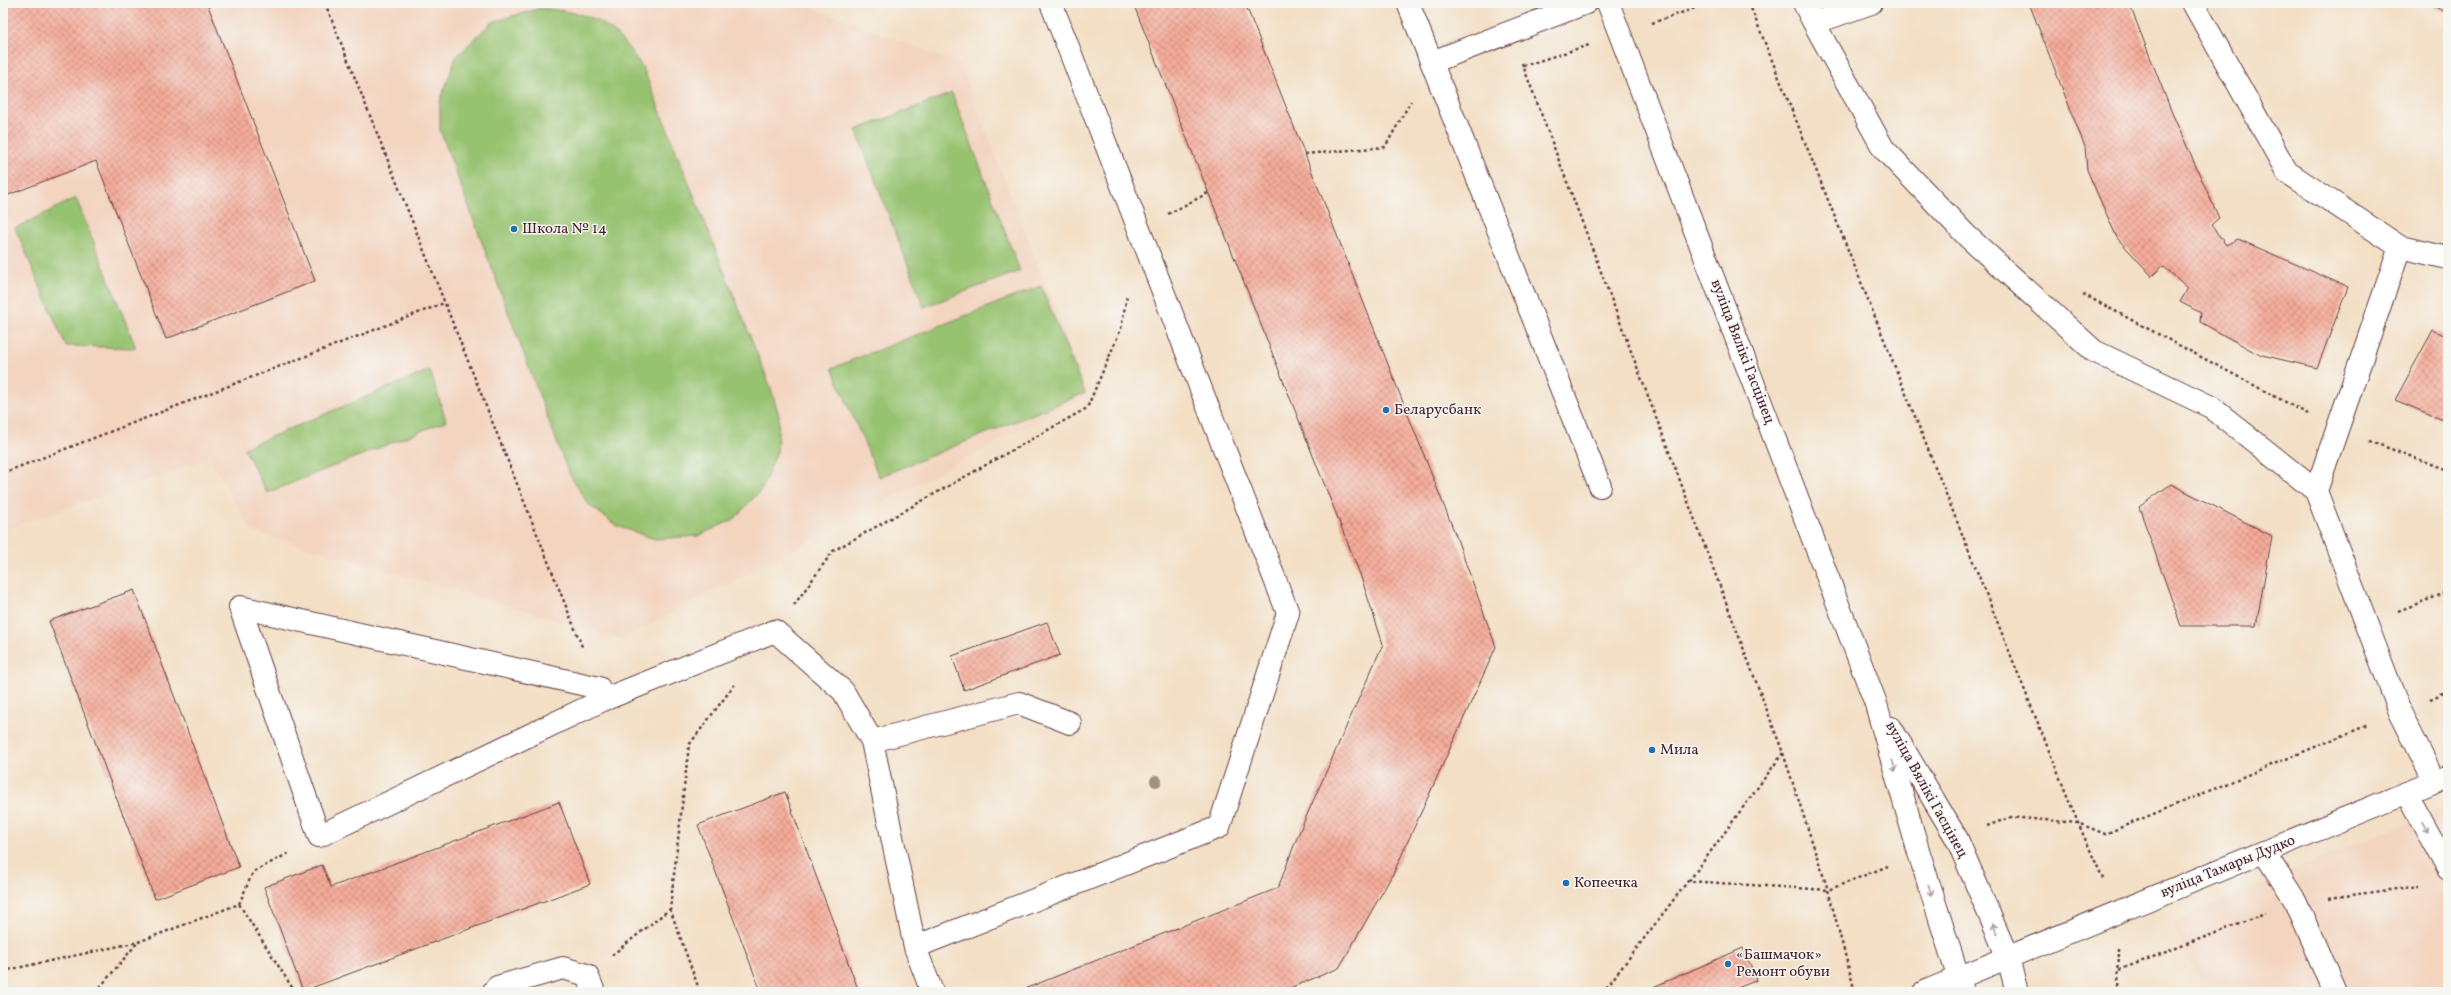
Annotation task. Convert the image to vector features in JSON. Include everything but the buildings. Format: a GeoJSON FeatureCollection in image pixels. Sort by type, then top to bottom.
{"type":"FeatureCollection","features":[{"type":"Feature","properties":{"kind":"main road"},"geometry":{"type":"LineString","coordinates":[[915,947],[1219,827],[1288,613],[1051,3]]}},
{"type":"Feature","properties":{"kind":"main road"},"geometry":{"type":"LineString","coordinates":[[1408,3],[1600,486]]}},
{"type":"Feature","properties":{"kind":"main road"},"geometry":{"type":"LineString","coordinates":[[1432,62],[1586,3]]}},
{"type":"Feature","properties":{"kind":"main road","name":"вуліца Вялікі Гасцінец"},"geometry":{"type":"LineString","coordinates":[[1608,3],[1876,701],[1919,854],[1960,985]]}},
{"type":"Feature","properties":{"kind":"main road"},"geometry":{"type":"LineString","coordinates":[[1804,3],[1883,148],[1968,237],[2094,351],[2211,407],[2316,491],[2400,712],[2441,779]]}},
{"type":"Feature","properties":{"kind":"main road"},"geometry":{"type":"LineString","coordinates":[[1814,23],[1871,3]]}},
{"type":"Feature","properties":{"kind":"main road"},"geometry":{"type":"LineString","coordinates":[[2193,3],[2287,172],[2400,247],[2448,258]]}},
{"type":"Feature","properties":{"kind":"main road"},"geometry":{"type":"LineString","coordinates":[[2316,491],[2336,428],[2400,247]]}},
{"type":"Feature","properties":{"kind":"main road"},"geometry":{"type":"LineString","coordinates":[[601,694],[240,608],[319,836],[601,694],[775,630],[843,690],[872,741],[915,947],[932,992]]}},
{"type":"Feature","properties":{"kind":"main road","name":"вуліца Вялікі Гасцінец"},"geometry":{"type":"LineString","coordinates":[[1876,701],[1957,838],[2008,958],[2017,992]]}},
{"type":"Feature","properties":{"kind":"main road"},"geometry":{"type":"LineString","coordinates":[[872,741],[1019,702],[1070,723]]}},
{"type":"Feature","properties":{"kind":"main road","name":"вуліца Тамары Дудко"},"geometry":{"type":"LineString","coordinates":[[1924,992],[1960,985],[2008,958],[2441,779]]}},
{"type":"Feature","properties":{"kind":"main road"},"geometry":{"type":"LineString","coordinates":[[2406,793],[2448,869]]}},
{"type":"Feature","properties":{"kind":"main road"},"geometry":{"type":"LineString","coordinates":[[2264,852],[2296,902],[2335,992]]}},
{"type":"Feature","properties":{"kind":"main road"},"geometry":{"type":"LineString","coordinates":[[493,992],[497,987],[563,968],[590,984]]}},
{"type":"Feature","properties":{"kind":"path"},"geometry":{"type":"LineString","coordinates":[[325,3],[601,694]]}},
{"type":"Feature","properties":{"kind":"path"},"geometry":{"type":"LineString","coordinates":[[1666,18],[1710,3]]}},
{"type":"Feature","properties":{"kind":"path"},"geometry":{"type":"LineString","coordinates":[[1749,3],[2078,823]]}},
{"type":"Feature","properties":{"kind":"path"},"geometry":{"type":"LineString","coordinates":[[1510,33],[1783,753],[1828,890],[1855,992]]}},
{"type":"Feature","properties":{"kind":"path"},"geometry":{"type":"LineString","coordinates":[[1523,66],[1595,43]]}},
{"type":"Feature","properties":{"kind":"path"},"geometry":{"type":"LineString","coordinates":[[1305,154],[1385,147],[1432,62]]}},
{"type":"Feature","properties":{"kind":"path"},"geometry":{"type":"LineString","coordinates":[[1138,228],[1208,193]]}},
{"type":"Feature","properties":{"kind":"path"},"geometry":{"type":"LineString","coordinates":[[775,630],[833,551],[1087,408],[1122,328],[1128,290]]}},
{"type":"Feature","properties":{"kind":"path"},"geometry":{"type":"LineString","coordinates":[[2082,293],[2336,428],[2448,470]]}},
{"type":"Feature","properties":{"kind":"path"},"geometry":{"type":"LineString","coordinates":[[3,473],[444,303]]}},
{"type":"Feature","properties":{"kind":"path"},"geometry":{"type":"LineString","coordinates":[[2367,622],[2448,592]]}},
{"type":"Feature","properties":{"kind":"path"},"geometry":{"type":"LineString","coordinates":[[700,992],[670,909],[689,745],[737,682]]}},
{"type":"Feature","properties":{"kind":"path"},"geometry":{"type":"LineString","coordinates":[[1957,838],[2010,817],[2078,823],[2104,834],[2448,691]]}},
{"type":"Feature","properties":{"kind":"path"},"geometry":{"type":"LineString","coordinates":[[1603,992],[1783,753]]}},
{"type":"Feature","properties":{"kind":"path"},"geometry":{"type":"LineString","coordinates":[[3,971],[138,942],[239,904],[253,872],[319,836]]}},
{"type":"Feature","properties":{"kind":"path"},"geometry":{"type":"LineString","coordinates":[[1688,881],[1828,890],[1919,854]]}},
{"type":"Feature","properties":{"kind":"path"},"geometry":{"type":"LineString","coordinates":[[239,904],[295,992]]}},
{"type":"Feature","properties":{"kind":"path"},"geometry":{"type":"LineString","coordinates":[[590,984],[670,909]]}},
{"type":"Feature","properties":{"kind":"path"},"geometry":{"type":"LineString","coordinates":[[96,992],[138,942]]}},
{"type":"Feature","properties":{"kind":"shaded area","name":"Школа № 14"},"geometry":{"type":"Polygon","coordinates":[[[3,3],[800,3],[960,64],[1088,394],[623,639],[251,531],[210,458],[3,530],[3,3]]]}},
{"type":"Feature","properties":{"kind":"shaded area"},"geometry":{"type":"Polygon","coordinates":[[[2448,806],[2448,992],[2204,992],[2172,921],[2448,806]]]}},
{"type":"Feature","properties":{"kind":"green space"},"geometry":{"type":"Polygon","coordinates":[[[541,8],[576,13],[601,23],[621,40],[632,52],[643,68],[770,386],[779,415],[777,451],[762,489],[734,519],[698,536],[655,539],[617,526],[588,504],[568,472],[440,130],[440,101],[456,57],[492,22],[541,8]]]}},
{"type":"Feature","properties":{"kind":"green space"},"geometry":{"type":"Polygon","coordinates":[[[952,93],[1020,271],[924,307],[856,130],[952,93]]]}},
{"type":"Feature","properties":{"kind":"green space"},"geometry":{"type":"Polygon","coordinates":[[[76,198],[136,348],[66,346],[15,228],[76,198]]]}},
{"type":"Feature","properties":{"kind":"green space"},"geometry":{"type":"Polygon","coordinates":[[[1041,286],[1085,393],[879,477],[832,368],[1041,286]]]}},
{"type":"Feature","properties":{"kind":"green space"},"geometry":{"type":"Polygon","coordinates":[[[430,370],[446,421],[267,493],[244,448],[430,370]]]}},
{"type":"Feature","properties":{"kind":"place","name":"Школа № 14"},"geometry":{"type":"Point","coordinates":[514,229]}},
{"type":"Feature","properties":{"kind":"place","name":"Беларусбанк"},"geometry":{"type":"Point","coordinates":[1386,410]}},
{"type":"Feature","properties":{"kind":"place","name":"Мила"},"geometry":{"type":"Point","coordinates":[1652,750]}},
{"type":"Feature","properties":{"kind":"place","name":"Копеечка"},"geometry":{"type":"Point","coordinates":[1566,883]}},
{"type":"Feature","properties":{"kind":"place","name":"«Башмачок» Ремонт обуви"},"geometry":{"type":"Point","coordinates":[1728,964]}}]}
